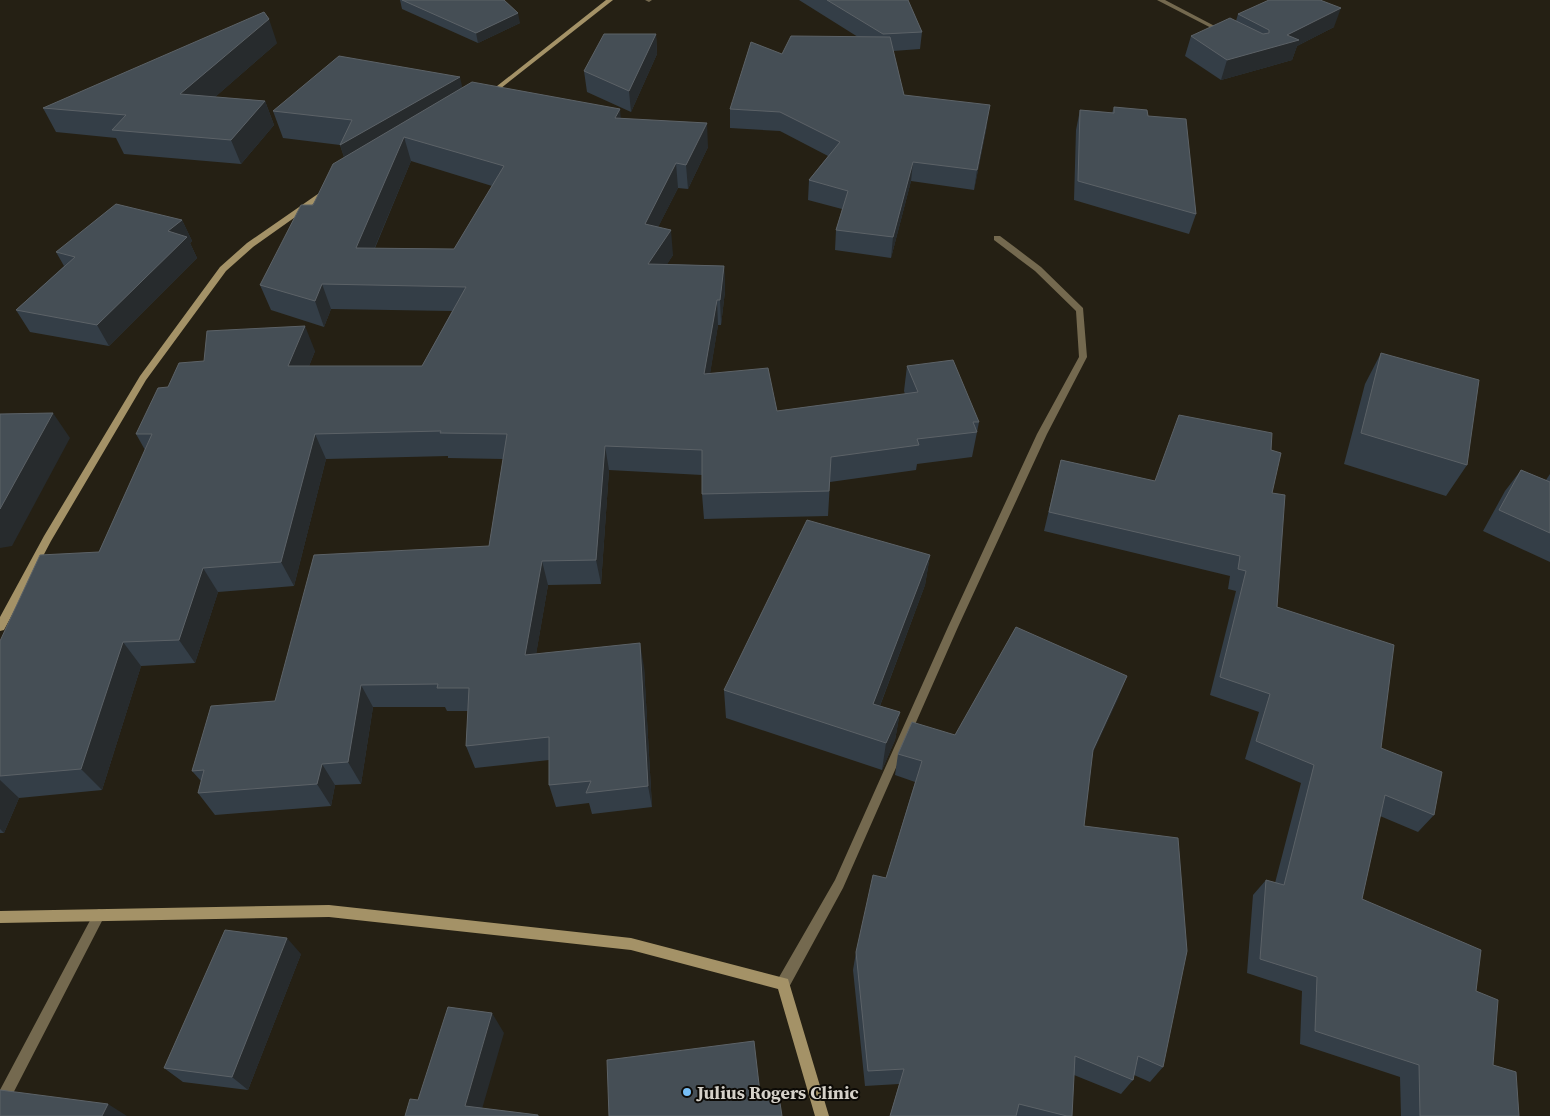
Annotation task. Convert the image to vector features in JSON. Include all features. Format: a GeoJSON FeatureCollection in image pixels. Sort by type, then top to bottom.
{"type":"FeatureCollection","features":[{"type":"Feature","properties":{"kind":"street"},"geometry":{"type":"LineString","coordinates":[[484,97],[610,0]]}},
{"type":"Feature","properties":{"kind":"street"},"geometry":{"type":"LineString","coordinates":[[1160,0],[1230,35]]}},
{"type":"Feature","properties":{"kind":"street"},"geometry":{"type":"LineString","coordinates":[[0,627],[47,539],[143,378],[223,269],[250,245],[312,200],[336,186]]}},
{"type":"Feature","properties":{"kind":"street"},"geometry":{"type":"LineString","coordinates":[[822,1116],[783,984],[839,884],[949,636],[1038,442],[1083,357],[1080,310],[1038,269],[998,238]]}},
{"type":"Feature","properties":{"kind":"street"},"geometry":{"type":"LineString","coordinates":[[0,917],[329,911],[631,944],[783,984]]}},
{"type":"Feature","properties":{"kind":"street"},"geometry":{"type":"LineString","coordinates":[[0,1104],[99,915]]}},
{"type":"Feature","properties":{"kind":"building"},"geometry":{"type":"Polygon","coordinates":[[[402,0],[504,0],[518,13],[476,33],[402,0]]]}},
{"type":"Feature","properties":{"kind":"building"},"geometry":{"type":"Polygon","coordinates":[[[827,0],[908,0],[922,32],[883,34],[827,0]]]}},
{"type":"Feature","properties":{"kind":"building"},"geometry":{"type":"Polygon","coordinates":[[[1269,0],[1320,0],[1341,8],[1287,35],[1299,40],[1227,60],[1191,36],[1230,18],[1263,34],[1269,33],[1269,30],[1238,14],[1269,0]]]}},
{"type":"Feature","properties":{"kind":"building"},"geometry":{"type":"Polygon","coordinates":[[[264,12],[269,19],[180,94],[265,101],[231,140],[112,130],[126,115],[43,108],[264,12]]]}},
{"type":"Feature","properties":{"kind":"building"},"geometry":{"type":"Polygon","coordinates":[[[604,34],[656,34],[629,91],[584,71],[604,34]]]}},
{"type":"Feature","properties":{"kind":"building"},"geometry":{"type":"Polygon","coordinates":[[[791,36],[890,37],[904,95],[990,105],[977,170],[913,162],[893,237],[836,230],[848,191],[809,180],[840,142],[780,112],[730,109],[751,42],[782,54],[791,36]]]}},
{"type":"Feature","properties":{"kind":"building"},"geometry":{"type":"Polygon","coordinates":[[[339,56],[460,77],[340,145],[352,120],[273,111],[339,56]]]}},
{"type":"Feature","properties":{"kind":"building"},"geometry":{"type":"Polygon","coordinates":[[[472,82],[620,109],[615,118],[707,123],[686,165],[676,163],[645,224],[671,230],[648,264],[724,266],[720,300],[717,300],[704,374],[768,368],[777,411],[918,392],[907,366],[953,360],[979,422],[973,422],[977,432],[917,439],[919,445],[831,457],[829,491],[702,494],[702,450],[605,446],[596,560],[542,561],[525,655],[640,643],[648,786],[586,793],[591,781],[549,785],[549,737],[466,746],[469,688],[437,688],[438,684],[361,685],[348,762],[322,764],[317,784],[198,793],[204,770],[192,771],[211,706],[275,701],[314,555],[489,546],[507,434],[440,433],[441,431],[315,434],[281,562],[203,568],[179,640],[123,642],[81,769],[0,776],[0,641],[40,555],[99,552],[152,434],[136,434],[158,388],[168,387],[179,363],[204,361],[207,331],[305,326],[288,366],[422,366],[466,287],[322,284],[315,301],[260,285],[301,205],[313,205],[333,164],[472,82]],[[404,137],[356,248],[454,249],[504,166],[404,137]]]}},
{"type":"Feature","properties":{"kind":"building"},"geometry":{"type":"Polygon","coordinates":[[[1114,107],[1147,110],[1148,116],[1186,119],[1196,214],[1078,181],[1080,110],[1114,113],[1114,107]]]}},
{"type":"Feature","properties":{"kind":"building"},"geometry":{"type":"Polygon","coordinates":[[[116,204],[182,220],[168,231],[187,237],[97,325],[16,310],[75,257],[56,252],[116,204]]]}},
{"type":"Feature","properties":{"kind":"building"},"geometry":{"type":"Polygon","coordinates":[[[1381,353],[1479,380],[1467,465],[1361,433],[1381,353]]]}},
{"type":"Feature","properties":{"kind":"building"},"geometry":{"type":"Polygon","coordinates":[[[53,413],[0,509],[0,414],[53,413]]]}},
{"type":"Feature","properties":{"kind":"building"},"geometry":{"type":"Polygon","coordinates":[[[1179,415],[1272,433],[1271,450],[1281,453],[1272,493],[1285,495],[1277,607],[1394,645],[1381,748],[1442,772],[1434,815],[1385,795],[1362,899],[1481,950],[1476,991],[1498,1000],[1493,1065],[1516,1072],[1519,1116],[1420,1116],[1419,1065],[1315,1031],[1317,977],[1260,959],[1266,880],[1284,885],[1314,765],[1256,741],[1270,694],[1220,677],[1246,571],[1238,569],[1240,556],[1049,512],[1061,460],[1155,481],[1179,415]]]}},
{"type":"Feature","properties":{"kind":"building"},"geometry":{"type":"Polygon","coordinates":[[[1521,470],[1550,482],[1550,533],[1499,510],[1521,470]]]}},
{"type":"Feature","properties":{"kind":"building"},"geometry":{"type":"Polygon","coordinates":[[[807,520],[930,555],[873,704],[900,712],[886,743],[724,690],[807,520]]]}},
{"type":"Feature","properties":{"kind":"building"},"geometry":{"type":"Polygon","coordinates":[[[1016,627],[1127,676],[1093,750],[1084,826],[1178,838],[1187,951],[1163,1067],[1138,1056],[1133,1080],[1075,1056],[1072,1116],[1019,1104],[1016,1116],[890,1116],[904,1069],[868,1071],[856,952],[873,875],[886,878],[922,761],[898,754],[912,722],[955,735],[1016,627]]]}},
{"type":"Feature","properties":{"kind":"building"},"geometry":{"type":"Polygon","coordinates":[[[225,930],[287,938],[232,1077],[164,1068],[225,930]]]}},
{"type":"Feature","properties":{"kind":"building"},"geometry":{"type":"Polygon","coordinates":[[[448,1007],[492,1013],[465,1106],[538,1116],[405,1116],[410,1099],[418,1100],[448,1007]]]}},
{"type":"Feature","properties":{"kind":"building","name":"Julius Rogers Clinic"},"geometry":{"type":"Polygon","coordinates":[[[754,1041],[760,1093],[778,1090],[782,1116],[609,1116],[607,1060],[754,1041]]]}},
{"type":"Feature","properties":{"kind":"building"},"geometry":{"type":"Polygon","coordinates":[[[0,1090],[108,1104],[102,1116],[0,1116],[0,1090]]]}},
{"type":"Feature","properties":{"kind":"place","name":"Julius Rogers Clinic"},"geometry":{"type":"Point","coordinates":[687,1092]}}]}
